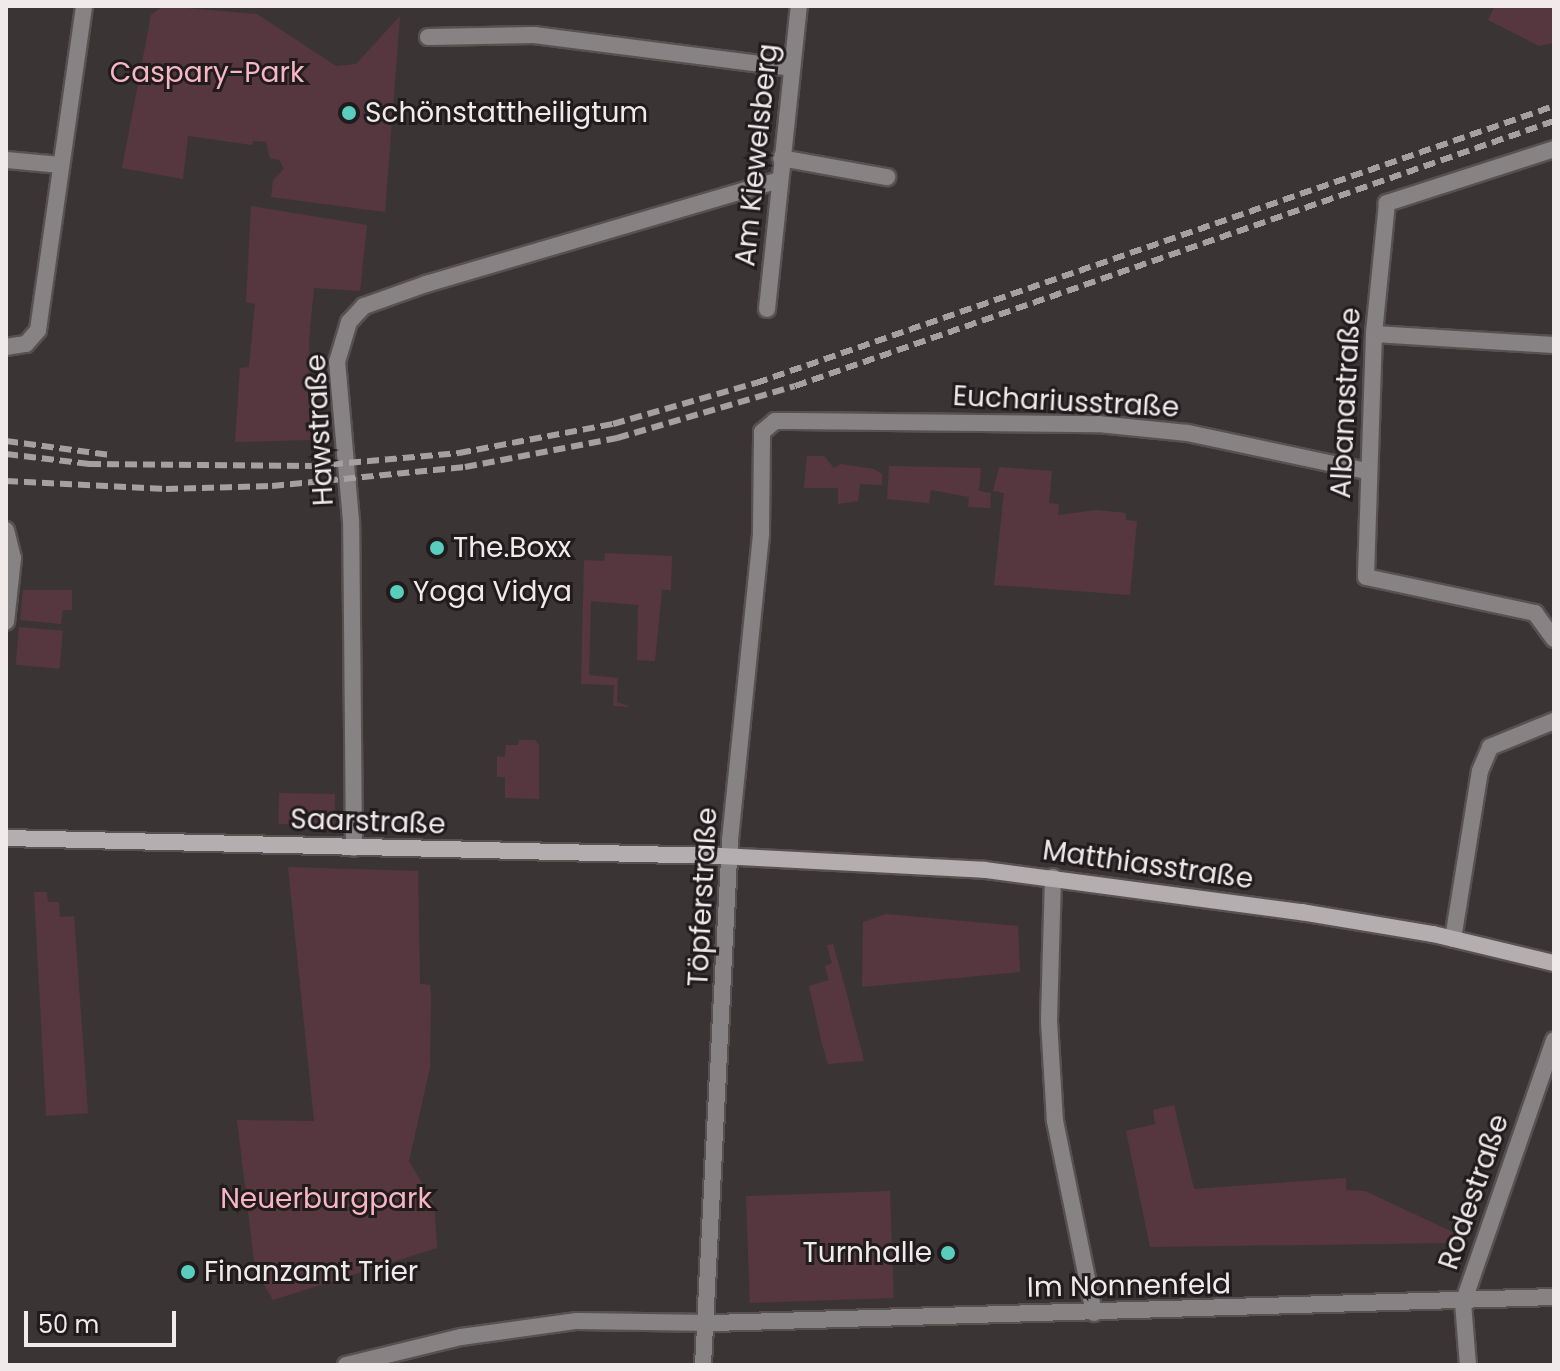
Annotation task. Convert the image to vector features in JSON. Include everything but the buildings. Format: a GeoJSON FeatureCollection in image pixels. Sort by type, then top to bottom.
{"type":"FeatureCollection","features":[{"type":"Feature","properties":{"kind":"main road","name":"Saarstraße"},"geometry":{"type":"LineString","coordinates":[[6,838],[729,856]]}},
{"type":"Feature","properties":{"kind":"main road","name":"Matthiasstraße"},"geometry":{"type":"LineString","coordinates":[[729,856],[886,862],[1053,877],[1453,939],[1554,963]]}},
{"type":"Feature","properties":{"kind":"street"},"geometry":{"type":"LineString","coordinates":[[6,347],[26,344],[38,330],[84,6]]}},
{"type":"Feature","properties":{"kind":"street","name":"Am Kiewelsberg"},"geometry":{"type":"LineString","coordinates":[[767,309],[799,6]]}},
{"type":"Feature","properties":{"kind":"street"},"geometry":{"type":"LineString","coordinates":[[428,37],[534,35],[791,68]]}},
{"type":"Feature","properties":{"kind":"street","name":"Albanastraße"},"geometry":{"type":"LineString","coordinates":[[1554,149],[1387,203],[1374,334],[1367,471],[1366,577],[1535,613],[1554,639]]}},
{"type":"Feature","properties":{"kind":"street"},"geometry":{"type":"LineString","coordinates":[[781,158],[887,177]]}},
{"type":"Feature","properties":{"kind":"street"},"geometry":{"type":"LineString","coordinates":[[6,160],[61,165]]}},
{"type":"Feature","properties":{"kind":"street","name":"Hawstraße"},"geometry":{"type":"LineString","coordinates":[[354,848],[351,521],[337,362],[349,322],[364,306],[426,284],[779,180]]}},
{"type":"Feature","properties":{"kind":"street"},"geometry":{"type":"LineString","coordinates":[[1374,334],[1554,345]]}},
{"type":"Feature","properties":{"kind":"street","name":"Euchariusstraße"},"geometry":{"type":"LineString","coordinates":[[762,432],[784,421],[1098,424],[1188,433],[1367,471]]}},
{"type":"Feature","properties":{"kind":"street","name":"Töpferstraße"},"geometry":{"type":"LineString","coordinates":[[703,1365],[729,856],[761,533],[762,432]]}},
{"type":"Feature","properties":{"kind":"street"},"geometry":{"type":"LineString","coordinates":[[6,530],[13,558],[6,622]]}},
{"type":"Feature","properties":{"kind":"street"},"geometry":{"type":"LineString","coordinates":[[1453,939],[1480,771],[1490,747],[1554,721]]}},
{"type":"Feature","properties":{"kind":"street"},"geometry":{"type":"LineString","coordinates":[[1053,877],[1049,1021],[1055,1121],[1094,1313]]}},
{"type":"Feature","properties":{"kind":"street","name":"Rodestraße"},"geometry":{"type":"LineString","coordinates":[[1468,1365],[1463,1303],[1554,1040]]}},
{"type":"Feature","properties":{"kind":"street","name":"Im Nonnenfeld"},"geometry":{"type":"LineString","coordinates":[[346,1365],[461,1337],[577,1321],[706,1322],[1094,1313],[1463,1303],[1554,1297]]}},
{"type":"Feature","properties":{"kind":"green space","name":"Caspary-Park"},"geometry":{"type":"Polygon","coordinates":[[[163,6],[257,14],[336,66],[356,64],[400,16],[385,212],[271,197],[273,180],[284,169],[279,160],[270,158],[266,142],[253,141],[252,145],[188,136],[183,179],[122,168],[151,15],[163,6]]]}},
{"type":"Feature","properties":{"kind":"green space"},"geometry":{"type":"Polygon","coordinates":[[[1495,6],[1554,6],[1554,43],[1539,46],[1488,20],[1495,6]]]}},
{"type":"Feature","properties":{"kind":"green space"},"geometry":{"type":"Polygon","coordinates":[[[251,206],[367,225],[360,291],[314,288],[309,339],[311,440],[235,442],[240,368],[249,367],[255,304],[246,302],[251,206]]]}},
{"type":"Feature","properties":{"kind":"green space"},"geometry":{"type":"Polygon","coordinates":[[[807,456],[824,456],[834,468],[841,464],[874,469],[882,474],[882,485],[860,484],[858,501],[838,504],[838,488],[804,488],[807,456]]]}},
{"type":"Feature","properties":{"kind":"green space"},"geometry":{"type":"Polygon","coordinates":[[[889,466],[981,468],[979,491],[991,493],[990,508],[968,507],[969,497],[931,490],[929,503],[887,499],[889,466]]]}},
{"type":"Feature","properties":{"kind":"green space"},"geometry":{"type":"Polygon","coordinates":[[[999,467],[1052,471],[1049,503],[1059,504],[1058,515],[1097,510],[1126,513],[1126,520],[1137,521],[1130,595],[994,585],[1004,493],[993,491],[999,467]]]}},
{"type":"Feature","properties":{"kind":"green space"},"geometry":{"type":"Polygon","coordinates":[[[605,553],[672,556],[671,590],[662,590],[655,661],[637,660],[638,605],[591,601],[589,675],[618,678],[617,702],[631,707],[613,706],[614,685],[581,684],[584,560],[604,561],[605,553]]]}},
{"type":"Feature","properties":{"kind":"green space"},"geometry":{"type":"Polygon","coordinates":[[[23,590],[72,590],[72,610],[63,610],[61,624],[20,620],[23,590]]]}},
{"type":"Feature","properties":{"kind":"green space"},"geometry":{"type":"Polygon","coordinates":[[[19,627],[63,631],[60,669],[16,665],[19,627]]]}},
{"type":"Feature","properties":{"kind":"green space"},"geometry":{"type":"Polygon","coordinates":[[[519,740],[535,740],[539,745],[539,799],[505,798],[505,777],[497,777],[497,756],[505,757],[506,745],[518,745],[519,740]]]}},
{"type":"Feature","properties":{"kind":"green space"},"geometry":{"type":"Polygon","coordinates":[[[279,793],[335,794],[334,825],[278,824],[279,793]]]}},
{"type":"Feature","properties":{"kind":"green space","name":"Neuerburgpark"},"geometry":{"type":"Polygon","coordinates":[[[288,867],[418,871],[420,984],[430,985],[431,997],[430,1067],[409,1161],[434,1204],[437,1248],[273,1300],[255,1269],[237,1120],[314,1121],[288,867]]]}},
{"type":"Feature","properties":{"kind":"green space"},"geometry":{"type":"Polygon","coordinates":[[[34,892],[47,892],[48,902],[59,902],[60,917],[74,916],[88,1113],[46,1116],[34,892]]]}},
{"type":"Feature","properties":{"kind":"green space"},"geometry":{"type":"Polygon","coordinates":[[[886,914],[1018,926],[1020,972],[862,987],[863,922],[886,914]]]}},
{"type":"Feature","properties":{"kind":"green space"},"geometry":{"type":"Polygon","coordinates":[[[833,944],[864,1061],[828,1064],[822,1044],[809,986],[829,980],[825,966],[832,963],[827,945],[833,944]]]}},
{"type":"Feature","properties":{"kind":"green space"},"geometry":{"type":"Polygon","coordinates":[[[1174,1105],[1194,1189],[1346,1178],[1346,1190],[1365,1191],[1455,1233],[1450,1243],[1150,1247],[1126,1131],[1155,1124],[1153,1110],[1174,1105]]]}},
{"type":"Feature","properties":{"kind":"green space"},"geometry":{"type":"Polygon","coordinates":[[[890,1191],[894,1298],[750,1303],[746,1196],[890,1191]]]}},
{"type":"Feature","properties":{"kind":"railway"},"geometry":{"type":"LineString","coordinates":[[6,454],[89,464],[313,466],[459,453],[613,424],[756,383],[1554,106]]}},
{"type":"Feature","properties":{"kind":"railway"},"geometry":{"type":"LineString","coordinates":[[6,481],[166,489],[272,486],[465,467],[617,438],[795,386],[1554,121]]}},
{"type":"Feature","properties":{"kind":"railway"},"geometry":{"type":"LineString","coordinates":[[6,441],[110,455]]}},
{"type":"Feature","properties":{"kind":"place","name":"Schönstattheiligtum"},"geometry":{"type":"Point","coordinates":[349,113]}},
{"type":"Feature","properties":{"kind":"place","name":"The.Boxx"},"geometry":{"type":"Point","coordinates":[437,548]}},
{"type":"Feature","properties":{"kind":"place","name":"Yoga Vidya"},"geometry":{"type":"Point","coordinates":[397,592]}},
{"type":"Feature","properties":{"kind":"place","name":"Turnhalle"},"geometry":{"type":"Point","coordinates":[948,1253]}},
{"type":"Feature","properties":{"kind":"place","name":"Finanzamt Trier"},"geometry":{"type":"Point","coordinates":[188,1272]}}]}
